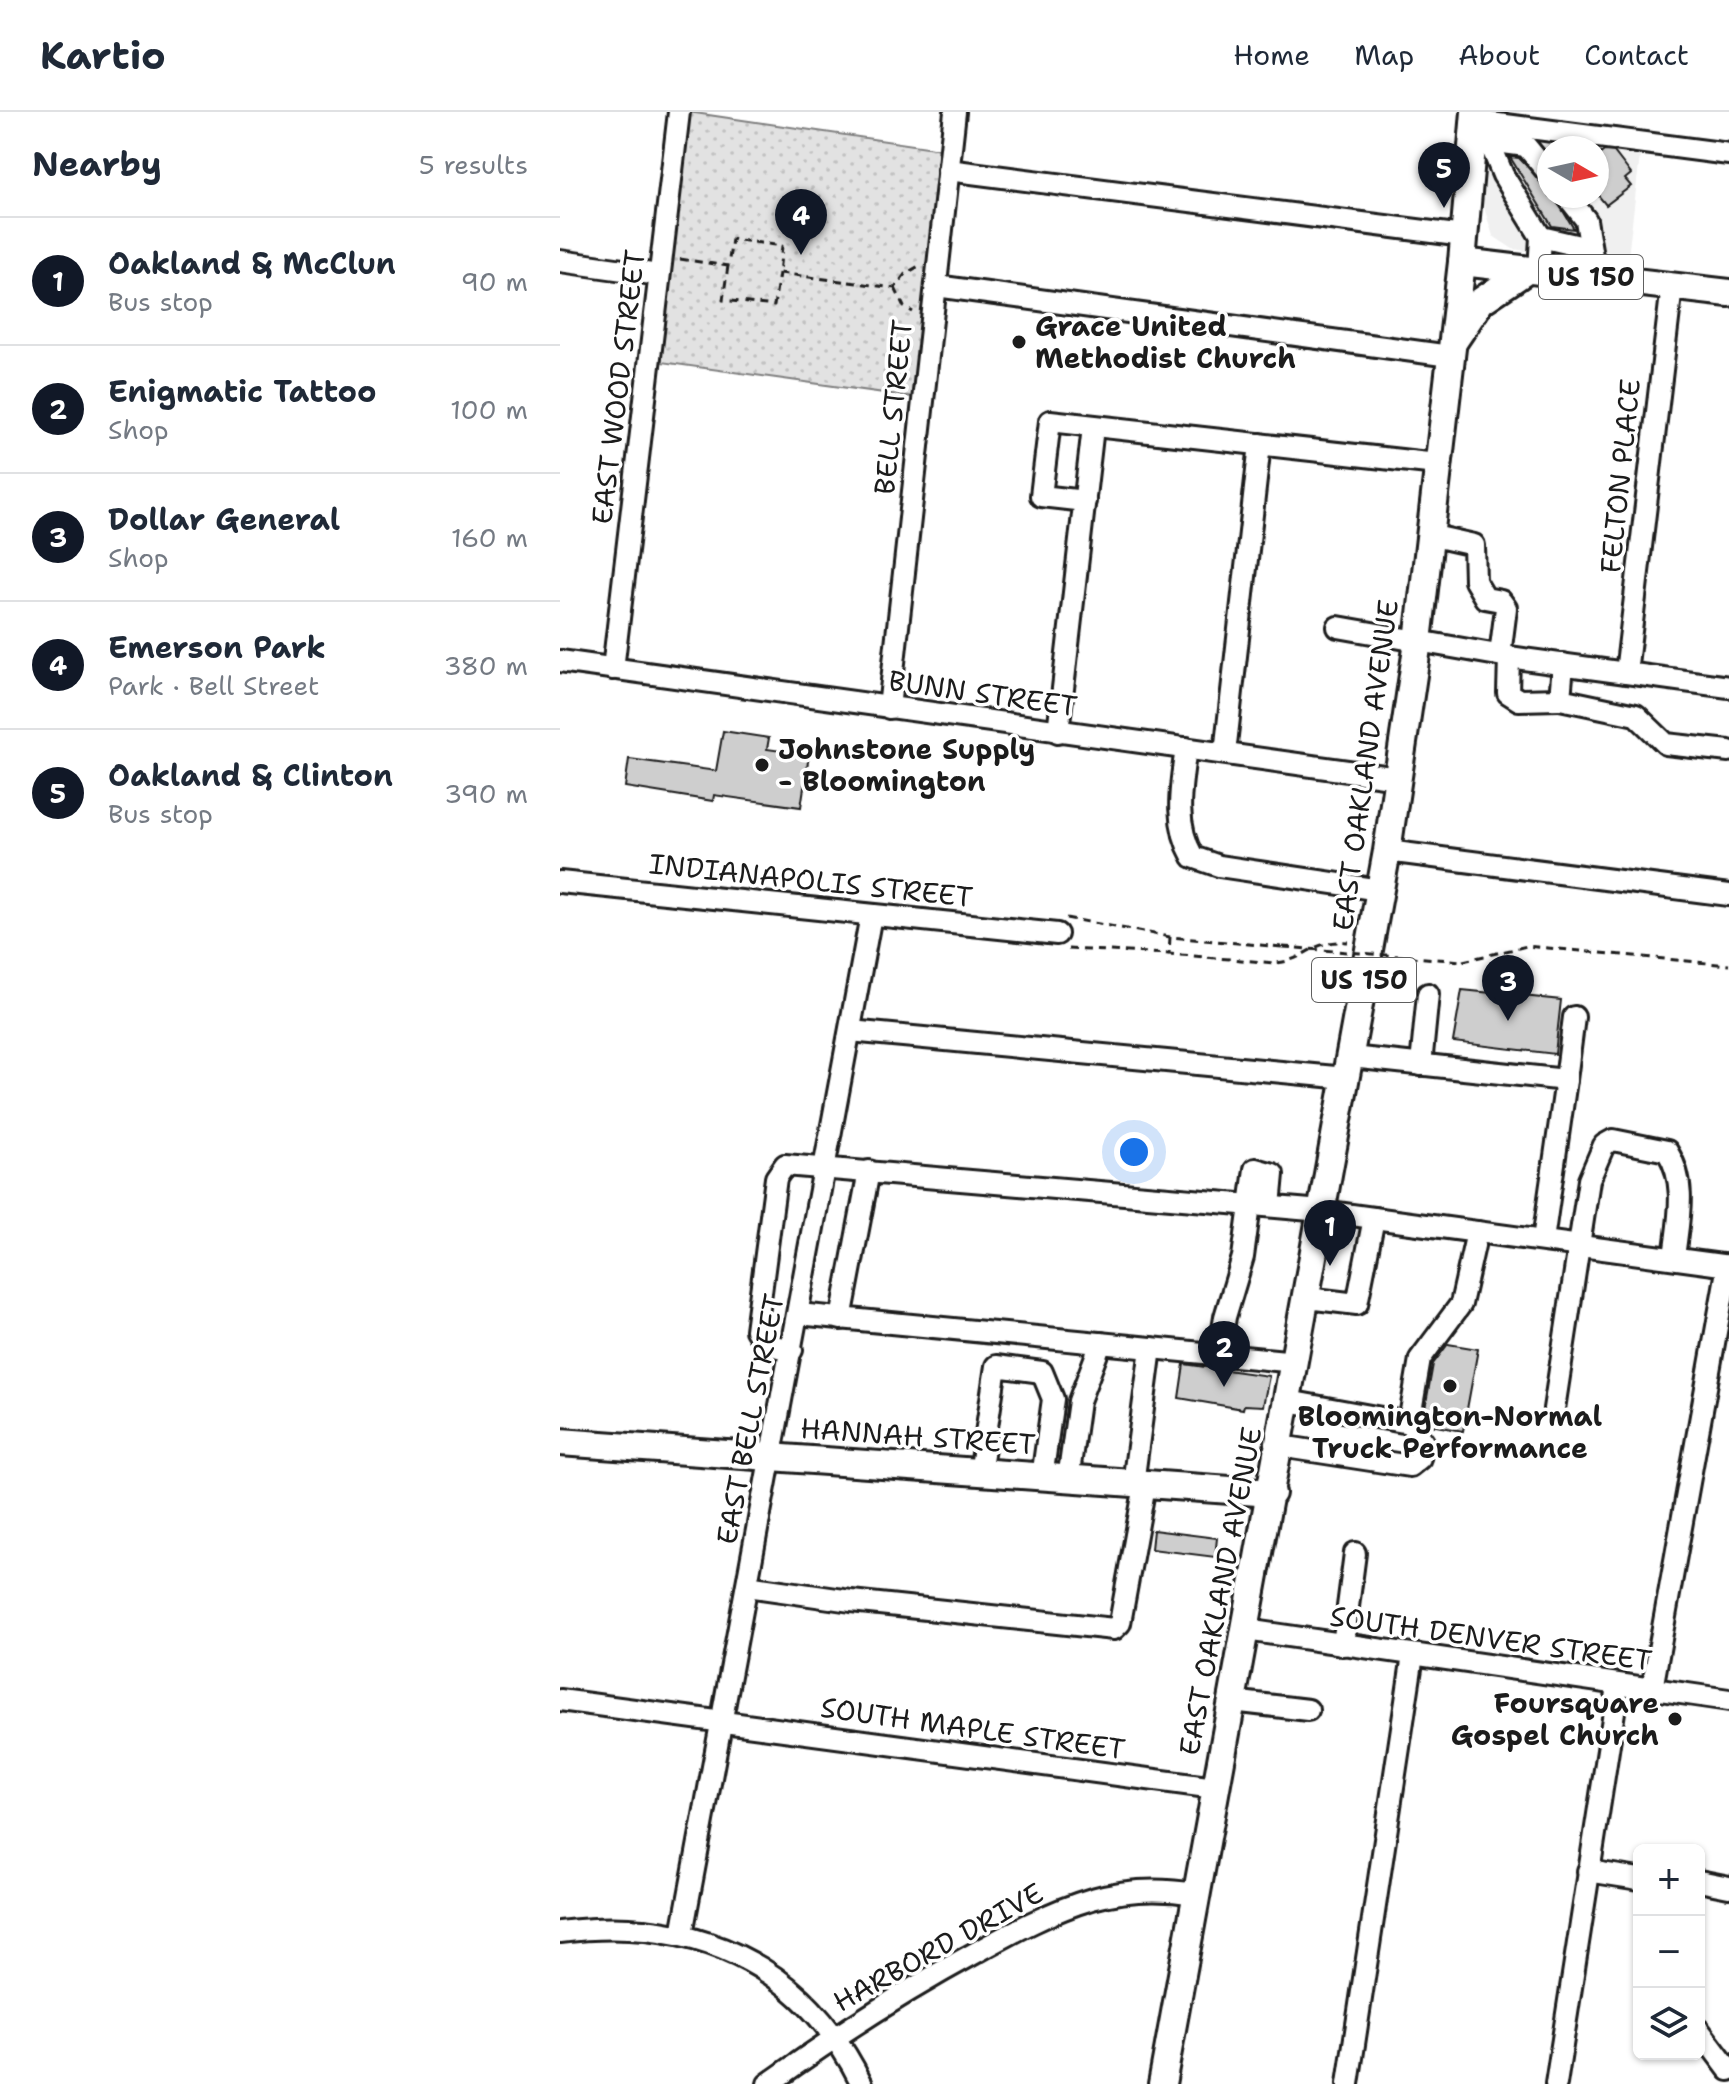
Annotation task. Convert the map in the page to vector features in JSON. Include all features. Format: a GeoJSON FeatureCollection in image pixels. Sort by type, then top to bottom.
{"type":"FeatureCollection","features":[{"type":"Feature","properties":{"kind":"main road","name":"EAST OAKLAND AVENUE"},"geometry":{"type":"LineString","coordinates":[[1162,2084],[1387,851],[1418,641],[1478,128]]}},
{"type":"Feature","properties":{"kind":"main road","name":"US 150"},"geometry":{"type":"LineString","coordinates":[[1463,249],[1533,271],[1592,266],[1672,286],[1729,293]]}},
{"type":"Feature","properties":{"kind":"main road"},"geometry":{"type":"LineString","coordinates":[[1450,351],[1481,301],[1533,271]]}},
{"type":"Feature","properties":{"kind":"main road","name":"HANNAH STREET"},"geometry":{"type":"LineString","coordinates":[[560,1442],[1272,1493]]}},
{"type":"Feature","properties":{"kind":"street","name":"EAST WOOD STREET"},"geometry":{"type":"LineString","coordinates":[[613,669],[679,112]]}},
{"type":"Feature","properties":{"kind":"street","name":"BELL STREET"},"geometry":{"type":"LineString","coordinates":[[889,708],[955,112]]}},
{"type":"Feature","properties":{"kind":"street"},"geometry":{"type":"LineString","coordinates":[[1478,128],[1729,154]]}},
{"type":"Feature","properties":{"kind":"street"},"geometry":{"type":"LineString","coordinates":[[1478,128],[1526,146],[1537,159]]}},
{"type":"Feature","properties":{"kind":"street"},"geometry":{"type":"LineString","coordinates":[[1478,128],[1541,237],[1533,271]]}},
{"type":"Feature","properties":{"kind":"street"},"geometry":{"type":"LineString","coordinates":[[948,170],[1463,249]]}},
{"type":"Feature","properties":{"kind":"street"},"geometry":{"type":"LineString","coordinates":[[1576,208],[1586,220],[1592,266]]}},
{"type":"Feature","properties":{"kind":"street"},"geometry":{"type":"LineString","coordinates":[[1541,237],[1582,244],[1592,266]]}},
{"type":"Feature","properties":{"kind":"street"},"geometry":{"type":"LineString","coordinates":[[560,261],[659,275]]}},
{"type":"Feature","properties":{"kind":"street"},"geometry":{"type":"LineString","coordinates":[[936,286],[1450,351]]}},
{"type":"Feature","properties":{"kind":"street","name":"FELTON PLACE"},"geometry":{"type":"LineString","coordinates":[[1626,673],[1672,286]]}},
{"type":"Feature","properties":{"kind":"street"},"geometry":{"type":"LineString","coordinates":[[1085,501],[1041,496],[1050,421],[1437,464]]}},
{"type":"Feature","properties":{"kind":"street"},"geometry":{"type":"LineString","coordinates":[[1058,732],[1093,427]]}},
{"type":"Feature","properties":{"kind":"street"},"geometry":{"type":"LineString","coordinates":[[1225,753],[1260,444]]}},
{"type":"Feature","properties":{"kind":"street"},"geometry":{"type":"LineString","coordinates":[[1429,535],[1474,545],[1475,581],[1485,598],[1501,601],[1506,608],[1508,693],[1519,700],[1560,699],[1636,715],[1666,744],[1729,751]]}},
{"type":"Feature","properties":{"kind":"street"},"geometry":{"type":"LineString","coordinates":[[1338,627],[1505,656],[1729,687]]}},
{"type":"Feature","properties":{"kind":"street","name":"BUNN STREET"},"geometry":{"type":"LineString","coordinates":[[560,661],[1398,778]]}},
{"type":"Feature","properties":{"kind":"street"},"geometry":{"type":"LineString","coordinates":[[1560,699],[1563,664]]}},
{"type":"Feature","properties":{"kind":"street"},"geometry":{"type":"LineString","coordinates":[[1186,748],[1179,810],[1182,839],[1193,857],[1219,866],[1380,890]]}},
{"type":"Feature","properties":{"kind":"street"},"geometry":{"type":"LineString","coordinates":[[1387,851],[1729,895]]}},
{"type":"Feature","properties":{"kind":"street","name":"INDIANAPOLIS STREET"},"geometry":{"type":"LineString","coordinates":[[560,882],[1057,934]]}},
{"type":"Feature","properties":{"kind":"street","name":"EAST BELL STREET"},"geometry":{"type":"LineString","coordinates":[[682,1934],[773,1457],[871,915]]}},
{"type":"Feature","properties":{"kind":"street"},"geometry":{"type":"LineString","coordinates":[[1421,1065],[1428,994]]}},
{"type":"Feature","properties":{"kind":"street"},"geometry":{"type":"LineString","coordinates":[[1543,1240],[1574,1017]]}},
{"type":"Feature","properties":{"kind":"street"},"geometry":{"type":"LineString","coordinates":[[850,1031],[1349,1068],[1421,1065],[1566,1080]]}},
{"type":"Feature","properties":{"kind":"street"},"geometry":{"type":"LineString","coordinates":[[1554,1409],[1589,1180],[1604,1145],[1613,1140],[1667,1151],[1676,1165],[1682,1182],[1674,1258]]}},
{"type":"Feature","properties":{"kind":"street"},"geometry":{"type":"LineString","coordinates":[[792,1350],[765,1344],[756,1330],[776,1178],[785,1165],[1322,1211],[1728,1266],[1652,1689]]}},
{"type":"Feature","properties":{"kind":"street"},"geometry":{"type":"LineString","coordinates":[[1219,1355],[1225,1317],[1243,1257],[1255,1169],[1273,1174],[1270,1206]]}},
{"type":"Feature","properties":{"kind":"street"},"geometry":{"type":"LineString","coordinates":[[841,1319],[869,1171]]}},
{"type":"Feature","properties":{"kind":"street"},"geometry":{"type":"LineString","coordinates":[[1307,1298],[1357,1304],[1374,1218]]}},
{"type":"Feature","properties":{"kind":"street"},"geometry":{"type":"LineString","coordinates":[[1409,1423],[1420,1359],[1461,1304],[1477,1232]]}},
{"type":"Feature","properties":{"kind":"street"},"geometry":{"type":"LineString","coordinates":[[798,1314],[1296,1362]]}},
{"type":"Feature","properties":{"kind":"street"},"geometry":{"type":"LineString","coordinates":[[1055,1479],[1101,1343]]}},
{"type":"Feature","properties":{"kind":"street"},"geometry":{"type":"LineString","coordinates":[[747,1586],[864,1603],[1114,1629],[1120,1623],[1139,1484],[1151,1348]]}},
{"type":"Feature","properties":{"kind":"street"},"geometry":{"type":"LineString","coordinates":[[980,1474],[996,1366],[1042,1372],[1053,1399],[1055,1479]]}},
{"type":"Feature","properties":{"kind":"street"},"geometry":{"type":"LineString","coordinates":[[1280,1446],[1410,1466],[1420,1458],[1423,1442],[1409,1423],[1288,1401]]}},
{"type":"Feature","properties":{"kind":"street"},"geometry":{"type":"LineString","coordinates":[[1343,1645],[1355,1553]]}},
{"type":"Feature","properties":{"kind":"street","name":"SOUTH DENVER STREET"},"geometry":{"type":"LineString","coordinates":[[1246,1630],[1729,1700]]}},
{"type":"Feature","properties":{"kind":"street"},"geometry":{"type":"LineString","coordinates":[[1348,2084],[1413,1655]]}},
{"type":"Feature","properties":{"kind":"street"},"geometry":{"type":"LineString","coordinates":[[1556,2084],[1618,1686]]}},
{"type":"Feature","properties":{"kind":"street","name":"SOUTH MAPLE STREET"},"geometry":{"type":"LineString","coordinates":[[560,1700],[1215,1788]]}},
{"type":"Feature","properties":{"kind":"street"},"geometry":{"type":"LineString","coordinates":[[1232,1701],[1308,1710]]}},
{"type":"Feature","properties":{"kind":"street"},"geometry":{"type":"LineString","coordinates":[[1588,1871],[1633,1878]]}},
{"type":"Feature","properties":{"kind":"street"},"geometry":{"type":"LineString","coordinates":[[1705,1882],[1729,1887]]}},
{"type":"Feature","properties":{"kind":"street","name":"HARBORD DRIVE"},"geometry":{"type":"LineString","coordinates":[[768,2084],[834,2036],[966,1958],[1076,1904],[1153,1889],[1195,1894]]}},
{"type":"Feature","properties":{"kind":"street"},"geometry":{"type":"LineString","coordinates":[[560,1932],[603,1926],[682,1934],[720,1947],[774,1978],[793,1993],[834,2036],[862,2084]]}},
{"type":"Feature","properties":{"kind":"street"},"geometry":{"type":"LineString","coordinates":[[1705,2035],[1721,2048],[1729,2070]]}},
{"type":"Feature","properties":{"kind":"path"},"geometry":{"type":"LineString","coordinates":[[732,239],[782,246],[774,306],[723,300],[728,266],[732,239]]}},
{"type":"Feature","properties":{"kind":"path"},"geometry":{"type":"LineString","coordinates":[[680,259],[728,266]]}},
{"type":"Feature","properties":{"kind":"path"},"geometry":{"type":"LineString","coordinates":[[895,288],[905,274],[922,265]]}},
{"type":"Feature","properties":{"kind":"path"},"geometry":{"type":"LineString","coordinates":[[779,273],[895,288]]}},
{"type":"Feature","properties":{"kind":"path"},"geometry":{"type":"LineString","coordinates":[[895,288],[904,307],[916,313]]}},
{"type":"Feature","properties":{"kind":"path"},"geometry":{"type":"LineString","coordinates":[[1057,934],[1055,948],[1276,963],[1290,962],[1321,943],[1348,942]]}},
{"type":"Feature","properties":{"kind":"path"},"geometry":{"type":"LineString","coordinates":[[1169,954],[1170,937]]}},
{"type":"Feature","properties":{"kind":"path"},"geometry":{"type":"LineString","coordinates":[[1283,947],[1463,961],[1527,946],[1729,965]]}},
{"type":"Feature","properties":{"kind":"shaded area"},"geometry":{"type":"Polygon","coordinates":[[[688,112],[941,149],[913,397],[661,362],[688,112]]]}},
{"type":"Feature","properties":{"kind":"shaded area"},"geometry":{"type":"Polygon","coordinates":[[[1485,128],[1547,136],[1537,136],[1537,208],[1609,208],[1609,144],[1641,148],[1627,265],[1513,249],[1493,236],[1482,201],[1485,128]]]}},
{"type":"Feature","properties":{"kind":"building"},"geometry":{"type":"Polygon","coordinates":[[[1609,152],[1614,152],[1631,174],[1625,179],[1631,186],[1609,203],[1609,152]]]}},
{"type":"Feature","properties":{"kind":"building"},"geometry":{"type":"Polygon","coordinates":[[[1510,157],[1519,158],[1537,177],[1537,201],[1510,157]]]}},
{"type":"Feature","properties":{"kind":"building"},"geometry":{"type":"Polygon","coordinates":[[[1541,208],[1561,208],[1574,229],[1552,226],[1541,208]]]}},
{"type":"Feature","properties":{"kind":"building","name":"Johnstone Supply - Bloomington"},"geometry":{"type":"Polygon","coordinates":[[[723,731],[769,738],[767,749],[809,755],[801,807],[714,795],[713,801],[625,787],[629,759],[716,771],[723,731]]]}},
{"type":"Feature","properties":{"kind":"building"},"geometry":{"type":"Polygon","coordinates":[[[1462,990],[1561,1000],[1555,1054],[1453,1042],[1462,990]]]}},
{"type":"Feature","properties":{"kind":"building","name":"Bloomington-Normal Truck Performance"},"geometry":{"type":"Polygon","coordinates":[[[1448,1344],[1478,1349],[1463,1431],[1426,1424],[1423,1420],[1433,1364],[1448,1344]]]}},
{"type":"Feature","properties":{"kind":"building"},"geometry":{"type":"Polygon","coordinates":[[[1184,1364],[1269,1376],[1263,1406],[1244,1405],[1243,1409],[1179,1398],[1184,1364]]]}},
{"type":"Feature","properties":{"kind":"building"},"geometry":{"type":"Polygon","coordinates":[[[1153,1530],[1217,1538],[1215,1557],[1151,1549],[1153,1530]]]}},
{"type":"Feature","properties":{"kind":"place","name":"Oakland & Clinton"},"geometry":{"type":"Point","coordinates":[1444,208]}},
{"type":"Feature","properties":{"kind":"place","name":"Emerson Park"},"geometry":{"type":"Point","coordinates":[801,255]}},
{"type":"Feature","properties":{"kind":"place","name":"Grace United Methodist Church"},"geometry":{"type":"Point","coordinates":[1019,342]}},
{"type":"Feature","properties":{"kind":"place","name":"Johnstone Supply - Bloomington"},"geometry":{"type":"Point","coordinates":[762,765]}},
{"type":"Feature","properties":{"kind":"place","name":"Dollar General"},"geometry":{"type":"Point","coordinates":[1508,1021]}},
{"type":"Feature","properties":{"kind":"place","name":"Oakland & McClun"},"geometry":{"type":"Point","coordinates":[1330,1266]}},
{"type":"Feature","properties":{"kind":"place","name":"Bloomington-Normal Truck Performance"},"geometry":{"type":"Point","coordinates":[1450,1386]}},
{"type":"Feature","properties":{"kind":"place","name":"Enigmatic Tattoo"},"geometry":{"type":"Point","coordinates":[1224,1387]}},
{"type":"Feature","properties":{"kind":"place","name":"Foursquare Gospel Church"},"geometry":{"type":"Point","coordinates":[1675,1719]}}]}
